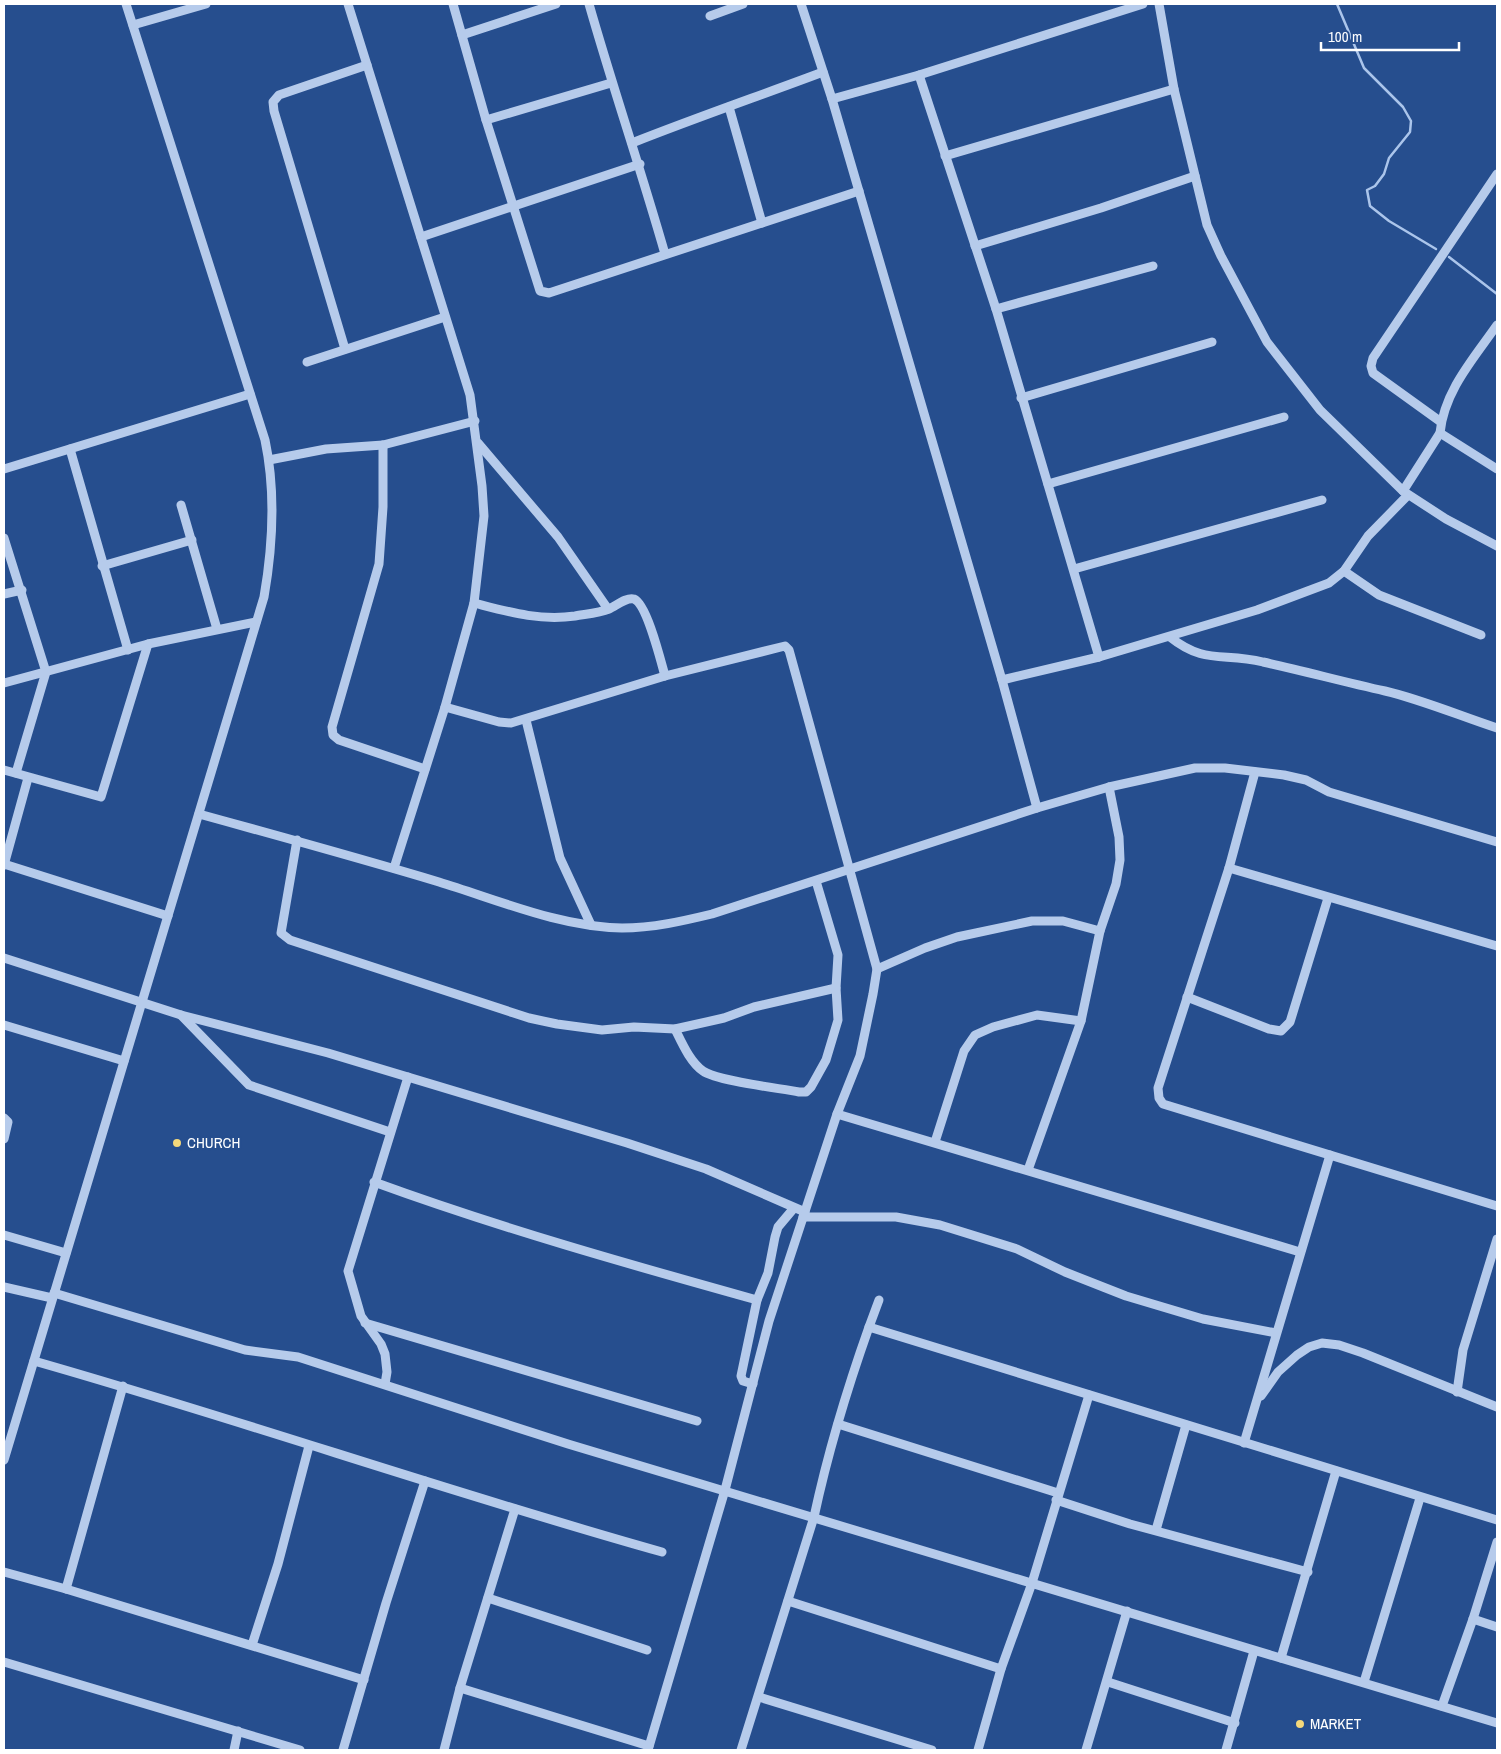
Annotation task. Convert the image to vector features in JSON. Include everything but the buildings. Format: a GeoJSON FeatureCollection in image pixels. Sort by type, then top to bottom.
{"type":"FeatureCollection","features":[{"type":"Feature","properties":{"kind":"street"},"geometry":{"type":"LineString","coordinates":[[4,1460],[264,597],[273,532],[269,460],[250,394],[126,4]]}},
{"type":"Feature","properties":{"kind":"street"},"geometry":{"type":"LineString","coordinates":[[133,25],[206,4]]}},
{"type":"Feature","properties":{"kind":"street"},"geometry":{"type":"LineString","coordinates":[[348,4],[465,379],[475,421],[484,516],[474,603],[445,707],[394,868]]}},
{"type":"Feature","properties":{"kind":"street"},"geometry":{"type":"LineString","coordinates":[[453,4],[486,120],[540,291],[548,293],[859,192]]}},
{"type":"Feature","properties":{"kind":"street"},"geometry":{"type":"LineString","coordinates":[[462,35],[556,4]]}},
{"type":"Feature","properties":{"kind":"street"},"geometry":{"type":"LineString","coordinates":[[589,4],[611,83],[640,164],[665,254]]}},
{"type":"Feature","properties":{"kind":"street"},"geometry":{"type":"LineString","coordinates":[[710,16],[743,4]]}},
{"type":"Feature","properties":{"kind":"street"},"geometry":{"type":"LineString","coordinates":[[801,4],[832,99],[1002,680],[1037,808]]}},
{"type":"Feature","properties":{"kind":"street"},"geometry":{"type":"LineString","coordinates":[[832,99],[919,75],[1143,4]]}},
{"type":"Feature","properties":{"kind":"street"},"geometry":{"type":"LineString","coordinates":[[1159,4],[1174,89],[1207,225],[1242,298],[1267,342],[1320,410],[1406,493],[1446,519],[1497,546]]}},
{"type":"Feature","properties":{"kind":"street"},"geometry":{"type":"LineString","coordinates":[[345,349],[274,111],[274,102],[279,95],[367,65]]}},
{"type":"Feature","properties":{"kind":"street"},"geometry":{"type":"LineString","coordinates":[[632,143],[689,120],[823,72]]}},
{"type":"Feature","properties":{"kind":"street"},"geometry":{"type":"LineString","coordinates":[[919,75],[996,309],[1099,656]]}},
{"type":"Feature","properties":{"kind":"street"},"geometry":{"type":"LineString","coordinates":[[486,120],[611,83]]}},
{"type":"Feature","properties":{"kind":"street"},"geometry":{"type":"LineString","coordinates":[[945,156],[1174,89]]}},
{"type":"Feature","properties":{"kind":"street"},"geometry":{"type":"LineString","coordinates":[[729,107],[762,223]]}},
{"type":"Feature","properties":{"kind":"street"},"geometry":{"type":"LineString","coordinates":[[421,236],[640,164]]}},
{"type":"Feature","properties":{"kind":"street"},"geometry":{"type":"LineString","coordinates":[[1441,422],[1373,373],[1371,366],[1372,358],[1497,174]]}},
{"type":"Feature","properties":{"kind":"street"},"geometry":{"type":"LineString","coordinates":[[975,246],[1101,208],[1195,176]]}},
{"type":"Feature","properties":{"kind":"street"},"geometry":{"type":"LineString","coordinates":[[996,309],[1153,266]]}},
{"type":"Feature","properties":{"kind":"street"},"geometry":{"type":"LineString","coordinates":[[307,362],[445,317]]}},
{"type":"Feature","properties":{"kind":"street"},"geometry":{"type":"LineString","coordinates":[[1002,680],[1170,637],[1329,584],[1344,572],[1368,536],[1406,493],[1440,433],[1441,422],[1453,388],[1497,325]]}},
{"type":"Feature","properties":{"kind":"street"},"geometry":{"type":"LineString","coordinates":[[1022,398],[1212,342]]}},
{"type":"Feature","properties":{"kind":"street"},"geometry":{"type":"LineString","coordinates":[[4,469],[250,394]]}},
{"type":"Feature","properties":{"kind":"street"},"geometry":{"type":"LineString","coordinates":[[1048,484],[1284,417]]}},
{"type":"Feature","properties":{"kind":"street"},"geometry":{"type":"LineString","coordinates":[[269,460],[326,449],[383,445],[475,421]]}},
{"type":"Feature","properties":{"kind":"street"},"geometry":{"type":"LineString","coordinates":[[1440,433],[1497,469]]}},
{"type":"Feature","properties":{"kind":"street"},"geometry":{"type":"LineString","coordinates":[[478,443],[558,537],[608,609]]}},
{"type":"Feature","properties":{"kind":"street"},"geometry":{"type":"LineString","coordinates":[[383,445],[384,507],[379,564],[332,727],[333,735],[339,740],[425,769]]}},
{"type":"Feature","properties":{"kind":"street"},"geometry":{"type":"LineString","coordinates":[[70,449],[102,566],[128,650]]}},
{"type":"Feature","properties":{"kind":"street"},"geometry":{"type":"LineString","coordinates":[[1074,569],[1322,500]]}},
{"type":"Feature","properties":{"kind":"street"},"geometry":{"type":"LineString","coordinates":[[181,505],[217,629]]}},
{"type":"Feature","properties":{"kind":"street"},"geometry":{"type":"LineString","coordinates":[[4,538],[22,590],[46,672],[16,774]]}},
{"type":"Feature","properties":{"kind":"street"},"geometry":{"type":"LineString","coordinates":[[102,566],[192,540]]}},
{"type":"Feature","properties":{"kind":"street"},"geometry":{"type":"LineString","coordinates":[[1344,572],[1379,595],[1481,635]]}},
{"type":"Feature","properties":{"kind":"street"},"geometry":{"type":"LineString","coordinates":[[4,594],[22,590]]}},
{"type":"Feature","properties":{"kind":"street"},"geometry":{"type":"LineString","coordinates":[[474,603],[539,618],[555,619],[608,609],[628,599],[634,599],[649,623],[665,676]]}},
{"type":"Feature","properties":{"kind":"street"},"geometry":{"type":"LineString","coordinates":[[4,683],[148,644],[256,622]]}},
{"type":"Feature","properties":{"kind":"street"},"geometry":{"type":"LineString","coordinates":[[1170,637],[1185,649],[1196,654],[1262,661],[1353,685],[1385,691],[1497,728]]}},
{"type":"Feature","properties":{"kind":"street"},"geometry":{"type":"LineString","coordinates":[[4,770],[101,797],[148,644]]}},
{"type":"Feature","properties":{"kind":"street"},"geometry":{"type":"LineString","coordinates":[[445,707],[505,724],[526,720],[665,676],[777,646],[785,646],[789,650],[876,969],[867,1030],[860,1056],[837,1114],[769,1321],[725,1490],[649,1748],[460,1688]]}},
{"type":"Feature","properties":{"kind":"street"},"geometry":{"type":"LineString","coordinates":[[526,720],[560,858],[591,925]]}},
{"type":"Feature","properties":{"kind":"street"},"geometry":{"type":"LineString","coordinates":[[198,814],[394,868],[544,914],[591,925],[623,928],[670,924],[712,914],[1037,808],[1109,787],[1195,768],[1255,772],[1306,780],[1329,792],[1497,842]]}},
{"type":"Feature","properties":{"kind":"street"},"geometry":{"type":"LineString","coordinates":[[1255,772],[1229,868],[1158,1088],[1159,1098],[1163,1104],[1497,1206]]}},
{"type":"Feature","properties":{"kind":"street"},"geometry":{"type":"LineString","coordinates":[[28,778],[4,864],[168,916]]}},
{"type":"Feature","properties":{"kind":"street"},"geometry":{"type":"LineString","coordinates":[[1028,1170],[1081,1021],[1100,931],[1116,884],[1120,860],[1119,838],[1109,787]]}},
{"type":"Feature","properties":{"kind":"street"},"geometry":{"type":"LineString","coordinates":[[297,840],[281,920],[281,932],[290,940],[506,1011],[548,1022],[602,1030],[634,1027],[675,1029],[724,1018],[754,1007],[836,988]]}},
{"type":"Feature","properties":{"kind":"street"},"geometry":{"type":"LineString","coordinates":[[1229,868],[1497,946]]}},
{"type":"Feature","properties":{"kind":"street"},"geometry":{"type":"LineString","coordinates":[[675,1029],[691,1058],[703,1071],[717,1076],[806,1092],[811,1087],[826,1060],[838,1020],[836,988],[838,955],[816,881]]}},
{"type":"Feature","properties":{"kind":"street"},"geometry":{"type":"LineString","coordinates":[[1187,997],[1269,1029],[1281,1031],[1290,1022],[1328,898]]}},
{"type":"Feature","properties":{"kind":"street"},"geometry":{"type":"LineString","coordinates":[[876,969],[925,948],[957,937],[1032,920],[1063,922],[1100,931]]}},
{"type":"Feature","properties":{"kind":"street"},"geometry":{"type":"LineString","coordinates":[[4,958],[141,1001],[181,1016],[328,1053],[676,1158],[706,1169],[804,1214],[896,1217],[940,1225],[1017,1248],[1080,1278],[1126,1296],[1203,1319],[1276,1333]]}},
{"type":"Feature","properties":{"kind":"street"},"geometry":{"type":"LineString","coordinates":[[181,1016],[249,1085],[390,1132]]}},
{"type":"Feature","properties":{"kind":"street"},"geometry":{"type":"LineString","coordinates":[[935,1142],[964,1051],[975,1035],[1002,1024],[1037,1016],[1081,1021]]}},
{"type":"Feature","properties":{"kind":"street"},"geometry":{"type":"LineString","coordinates":[[4,1025],[124,1061]]}},
{"type":"Feature","properties":{"kind":"street"},"geometry":{"type":"LineString","coordinates":[[385,1384],[387,1372],[385,1354],[356,1302],[348,1271],[408,1077]]}},
{"type":"Feature","properties":{"kind":"street"},"geometry":{"type":"LineString","coordinates":[[837,1114],[1300,1252]]}},
{"type":"Feature","properties":{"kind":"street"},"geometry":{"type":"LineString","coordinates":[[4,1118],[8,1122],[4,1139]]}},
{"type":"Feature","properties":{"kind":"street"},"geometry":{"type":"LineString","coordinates":[[1244,1443],[1330,1155]]}},
{"type":"Feature","properties":{"kind":"street"},"geometry":{"type":"LineString","coordinates":[[374,1182],[464,1215],[529,1233],[611,1260],[757,1300]]}},
{"type":"Feature","properties":{"kind":"street"},"geometry":{"type":"LineString","coordinates":[[753,1384],[743,1381],[741,1376],[757,1300],[768,1272],[778,1228],[794,1208]]}},
{"type":"Feature","properties":{"kind":"street"},"geometry":{"type":"LineString","coordinates":[[4,1235],[66,1253]]}},
{"type":"Feature","properties":{"kind":"street"},"geometry":{"type":"LineString","coordinates":[[1457,1392],[1463,1350],[1497,1239]]}},
{"type":"Feature","properties":{"kind":"street"},"geometry":{"type":"LineString","coordinates":[[4,1287],[53,1295],[245,1350],[286,1354],[385,1384],[568,1444],[1497,1723]]}},
{"type":"Feature","properties":{"kind":"street"},"geometry":{"type":"LineString","coordinates":[[741,1750],[814,1517],[838,1424],[879,1300]]}},
{"type":"Feature","properties":{"kind":"street"},"geometry":{"type":"LineString","coordinates":[[366,1323],[697,1421]]}},
{"type":"Feature","properties":{"kind":"street"},"geometry":{"type":"LineString","coordinates":[[869,1327],[1420,1498],[1497,1520]]}},
{"type":"Feature","properties":{"kind":"street"},"geometry":{"type":"LineString","coordinates":[[1258,1400],[1278,1372],[1309,1347],[1322,1343],[1339,1345],[1363,1353],[1497,1407]]}},
{"type":"Feature","properties":{"kind":"street"},"geometry":{"type":"LineString","coordinates":[[34,1361],[123,1386],[309,1446],[662,1552]]}},
{"type":"Feature","properties":{"kind":"street"},"geometry":{"type":"LineString","coordinates":[[66,1589],[123,1386]]}},
{"type":"Feature","properties":{"kind":"street"},"geometry":{"type":"LineString","coordinates":[[978,1750],[1001,1669],[1032,1583],[1088,1395]]}},
{"type":"Feature","properties":{"kind":"street"},"geometry":{"type":"LineString","coordinates":[[838,1424],[1057,1496],[1130,1524],[1271,1564],[1308,1572]]}},
{"type":"Feature","properties":{"kind":"street"},"geometry":{"type":"LineString","coordinates":[[1156,1530],[1186,1425]]}},
{"type":"Feature","properties":{"kind":"street"},"geometry":{"type":"LineString","coordinates":[[252,1645],[278,1564],[309,1446]]}},
{"type":"Feature","properties":{"kind":"street"},"geometry":{"type":"LineString","coordinates":[[1281,1658],[1308,1572],[1336,1471]]}},
{"type":"Feature","properties":{"kind":"street"},"geometry":{"type":"LineString","coordinates":[[344,1750],[386,1603],[425,1480]]}},
{"type":"Feature","properties":{"kind":"street"},"geometry":{"type":"LineString","coordinates":[[1364,1682],[1420,1498]]}},
{"type":"Feature","properties":{"kind":"street"},"geometry":{"type":"LineString","coordinates":[[444,1750],[460,1688],[515,1509]]}},
{"type":"Feature","properties":{"kind":"street"},"geometry":{"type":"LineString","coordinates":[[1442,1706],[1474,1619],[1497,1542]]}},
{"type":"Feature","properties":{"kind":"street"},"geometry":{"type":"LineString","coordinates":[[4,1572],[66,1589],[364,1680]]}},
{"type":"Feature","properties":{"kind":"street"},"geometry":{"type":"LineString","coordinates":[[488,1598],[647,1650]]}},
{"type":"Feature","properties":{"kind":"street"},"geometry":{"type":"LineString","coordinates":[[788,1601],[1001,1669]]}},
{"type":"Feature","properties":{"kind":"street"},"geometry":{"type":"LineString","coordinates":[[1086,1750],[1128,1611]]}},
{"type":"Feature","properties":{"kind":"street"},"geometry":{"type":"LineString","coordinates":[[1474,1619],[1497,1627]]}},
{"type":"Feature","properties":{"kind":"street"},"geometry":{"type":"LineString","coordinates":[[1226,1750],[1254,1651]]}},
{"type":"Feature","properties":{"kind":"street"},"geometry":{"type":"LineString","coordinates":[[4,1662],[300,1750]]}},
{"type":"Feature","properties":{"kind":"street"},"geometry":{"type":"LineString","coordinates":[[1108,1682],[1235,1723]]}},
{"type":"Feature","properties":{"kind":"street"},"geometry":{"type":"LineString","coordinates":[[759,1697],[932,1750]]}},
{"type":"Feature","properties":{"kind":"street"},"geometry":{"type":"LineString","coordinates":[[234,1750],[238,1731]]}},
{"type":"Feature","properties":{"kind":"waterway"},"geometry":{"type":"LineString","coordinates":[[1337,4],[1364,68],[1403,107],[1411,121],[1410,132],[1389,158],[1384,174],[1375,186],[1367,190],[1370,206],[1389,221],[1436,249]]}},
{"type":"Feature","properties":{"kind":"waterway"},"geometry":{"type":"LineString","coordinates":[[1449,257],[1497,294]]}},
{"type":"Feature","properties":{"kind":"place","name":"CHURCH"},"geometry":{"type":"Point","coordinates":[177,1143]}},
{"type":"Feature","properties":{"kind":"place","name":"MARKET"},"geometry":{"type":"Point","coordinates":[1300,1724]}}]}
